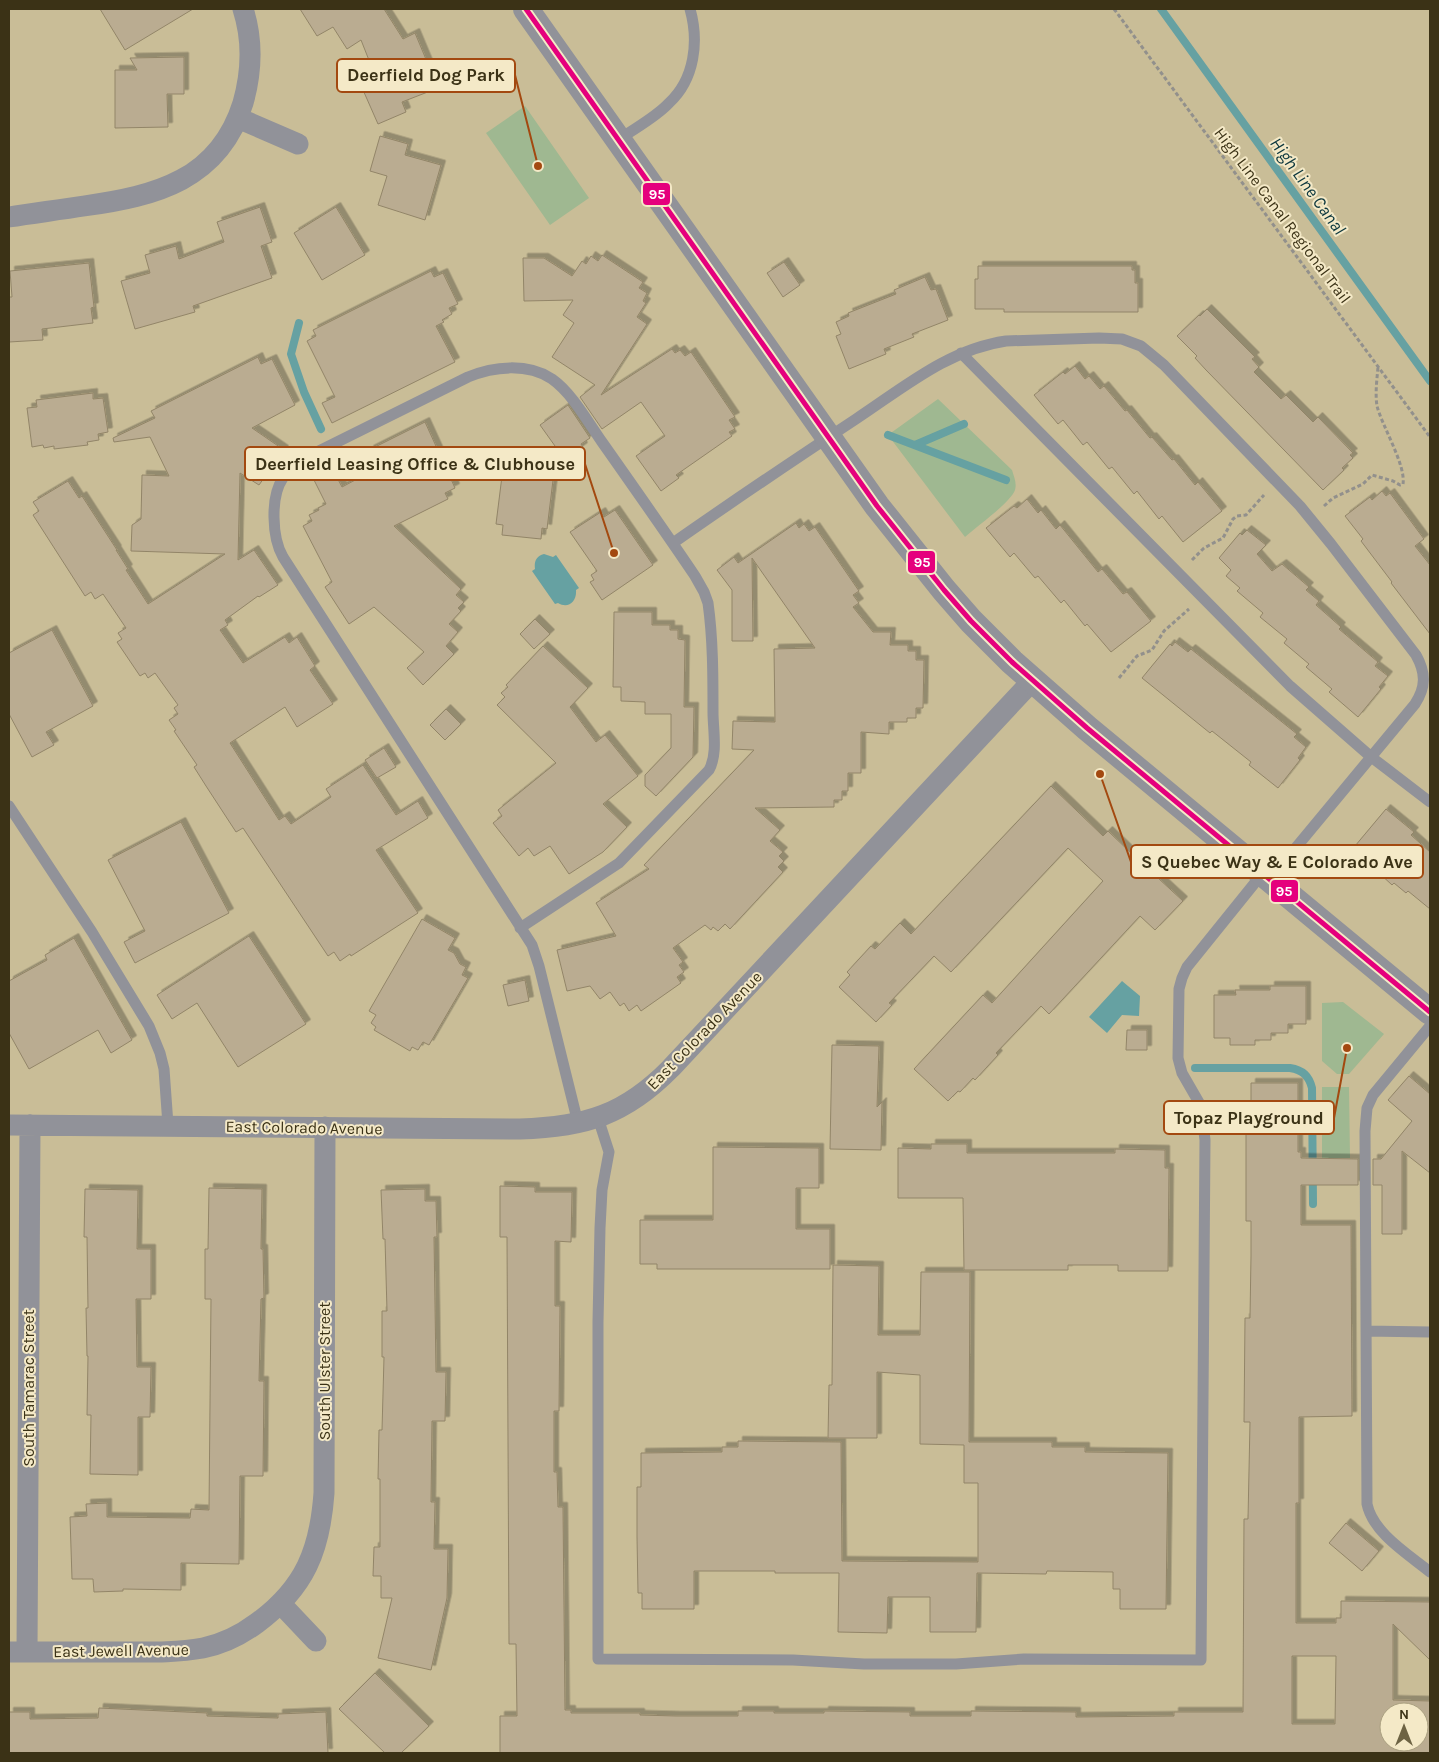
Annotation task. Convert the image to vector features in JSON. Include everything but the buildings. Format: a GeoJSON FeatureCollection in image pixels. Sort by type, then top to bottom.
{"type":"FeatureCollection","features":[{"type":"Feature","properties":{"kind":"street"},"geometry":{"type":"LineString","coordinates":[[9,217],[110,203],[149,194],[176,184],[198,170],[227,138],[238,118],[248,85],[251,50],[244,9]]}},
{"type":"Feature","properties":{"kind":"street"},"geometry":{"type":"LineString","coordinates":[[526,9],[827,437],[892,526],[944,590],[980,630],[1087,728],[1430,1012]]}},
{"type":"Feature","properties":{"kind":"street"},"geometry":{"type":"LineString","coordinates":[[238,118],[298,144]]}},
{"type":"Feature","properties":{"kind":"street","name":"East Colorado Avenue"},"geometry":{"type":"LineString","coordinates":[[19,1125],[520,1129],[550,1128],[588,1120],[616,1111],[632,1102],[663,1076],[1033,680]]}},
{"type":"Feature","properties":{"kind":"street","name":"South Tamarac Street"},"geometry":{"type":"LineString","coordinates":[[18,1652],[19,1125]]}},
{"type":"Feature","properties":{"kind":"street","name":"South Ulster Street"},"geometry":{"type":"LineString","coordinates":[[280,1604],[298,1583],[308,1565],[318,1539],[323,1512],[325,1127]]}},
{"type":"Feature","properties":{"kind":"street"},"geometry":{"type":"LineString","coordinates":[[280,1604],[316,1641]]}},
{"type":"Feature","properties":{"kind":"street","name":"East Jewell Avenue"},"geometry":{"type":"LineString","coordinates":[[18,1652],[161,1652],[204,1648],[224,1642],[243,1633],[280,1604]]}},
{"type":"Feature","properties":{"kind":"lane"},"geometry":{"type":"LineString","coordinates":[[618,140],[669,104],[682,86],[691,66],[694,49],[695,34],[690,9]]}},
{"type":"Feature","properties":{"kind":"lane"},"geometry":{"type":"LineString","coordinates":[[520,928],[619,863],[711,768],[714,745],[713,687],[708,604],[699,582],[568,395],[551,379],[536,372],[527,369],[505,368],[488,369],[468,377],[305,459],[291,468],[280,484],[276,499],[275,527],[276,539],[282,558],[520,928],[532,945],[588,1120],[607,1143],[609,1155],[602,1190],[600,1221],[598,1322],[598,1659],[793,1660],[859,1664],[956,1664],[1024,1659],[1201,1660],[1205,1140],[1201,1106],[1182,1073],[1178,1058],[1180,982],[1184,972],[1420,696],[1424,683],[1423,669],[1416,655],[1310,518],[1156,357],[1134,342],[1122,339],[1006,341],[961,353],[911,381],[673,543]]}},
{"type":"Feature","properties":{"kind":"lane"},"geometry":{"type":"LineString","coordinates":[[961,353],[1290,686],[1370,756],[1430,802]]}},
{"type":"Feature","properties":{"kind":"lane"},"geometry":{"type":"LineString","coordinates":[[9,806],[92,932],[149,1026],[164,1069],[168,1125]]}},
{"type":"Feature","properties":{"kind":"lane"},"geometry":{"type":"LineString","coordinates":[[1430,1026],[1373,1095],[1367,1108],[1365,1130],[1366,1494],[1369,1514],[1377,1527],[1430,1572]]}},
{"type":"Feature","properties":{"kind":"lane"},"geometry":{"type":"LineString","coordinates":[[1366,1331],[1430,1332]]}},
{"type":"Feature","properties":{"kind":"path","name":"High Line Canal Regional Trail"},"geometry":{"type":"LineString","coordinates":[[1114,9],[1430,437]]}},
{"type":"Feature","properties":{"kind":"path"},"geometry":{"type":"LineString","coordinates":[[1310,518],[1333,498],[1362,484],[1372,475],[1400,485],[1403,484],[1403,474],[1378,408],[1376,390],[1378,366]]}},
{"type":"Feature","properties":{"kind":"path"},"geometry":{"type":"LineString","coordinates":[[1179,573],[1204,548],[1223,538],[1234,519],[1237,516],[1246,514],[1277,482]]}},
{"type":"Feature","properties":{"kind":"path"},"geometry":{"type":"LineString","coordinates":[[1119,678],[1137,656],[1152,650],[1164,631],[1203,597]]}},
{"type":"Feature","properties":{"kind":"green space"},"geometry":{"type":"Polygon","coordinates":[[[525,106],[589,198],[550,225],[486,133],[525,106]]]}},
{"type":"Feature","properties":{"kind":"green space"},"geometry":{"type":"Polygon","coordinates":[[[938,399],[1012,470],[1016,485],[1015,490],[1007,501],[965,537],[888,435],[938,399]]]}},
{"type":"Feature","properties":{"kind":"green space"},"geometry":{"type":"Polygon","coordinates":[[[1343,1002],[1384,1034],[1349,1074],[1337,1074],[1322,1061],[1322,1003],[1343,1002]]]}},
{"type":"Feature","properties":{"kind":"green space"},"geometry":{"type":"Polygon","coordinates":[[[1322,1087],[1349,1087],[1350,1158],[1322,1158],[1322,1087]]]}},
{"type":"Feature","properties":{"kind":"water"},"geometry":{"type":"Polygon","coordinates":[[[544,554],[553,557],[556,555],[579,588],[576,590],[575,598],[568,605],[555,604],[532,571],[535,569],[537,558],[544,554]]]}},
{"type":"Feature","properties":{"kind":"water"},"geometry":{"type":"Polygon","coordinates":[[[1122,981],[1140,996],[1139,1016],[1122,1015],[1107,1033],[1089,1017],[1122,981]]]}},
{"type":"Feature","properties":{"kind":"waterway","name":"High Line Canal"},"geometry":{"type":"LineString","coordinates":[[1161,9],[1430,381]]}},
{"type":"Feature","properties":{"kind":"waterway"},"geometry":{"type":"LineString","coordinates":[[299,323],[291,354],[304,392],[321,429]]}},
{"type":"Feature","properties":{"kind":"waterway"},"geometry":{"type":"LineString","coordinates":[[915,445],[964,424]]}},
{"type":"Feature","properties":{"kind":"waterway"},"geometry":{"type":"LineString","coordinates":[[888,435],[1006,480]]}},
{"type":"Feature","properties":{"kind":"waterway"},"geometry":{"type":"LineString","coordinates":[[1195,1068],[1290,1068],[1299,1070],[1307,1077],[1312,1088],[1313,1204]]}},
{"type":"Feature","properties":{"kind":"transit line","name":"95"},"geometry":{"type":"LineString","coordinates":[[526,9],[877,506],[971,621],[1012,662],[1087,728],[1430,1012]]}},
{"type":"Feature","properties":{"kind":"place","name":"Deerfield Dog Park"},"geometry":{"type":"Point","coordinates":[538,166]}},
{"type":"Feature","properties":{"kind":"place","name":"Deerfield Leasing Office & Clubhouse"},"geometry":{"type":"Point","coordinates":[614,553]}},
{"type":"Feature","properties":{"kind":"place","name":"S Quebec Way & E Colorado Ave"},"geometry":{"type":"Point","coordinates":[1100,774]}},
{"type":"Feature","properties":{"kind":"place","name":"Topaz Playground"},"geometry":{"type":"Point","coordinates":[1347,1048]}}]}
